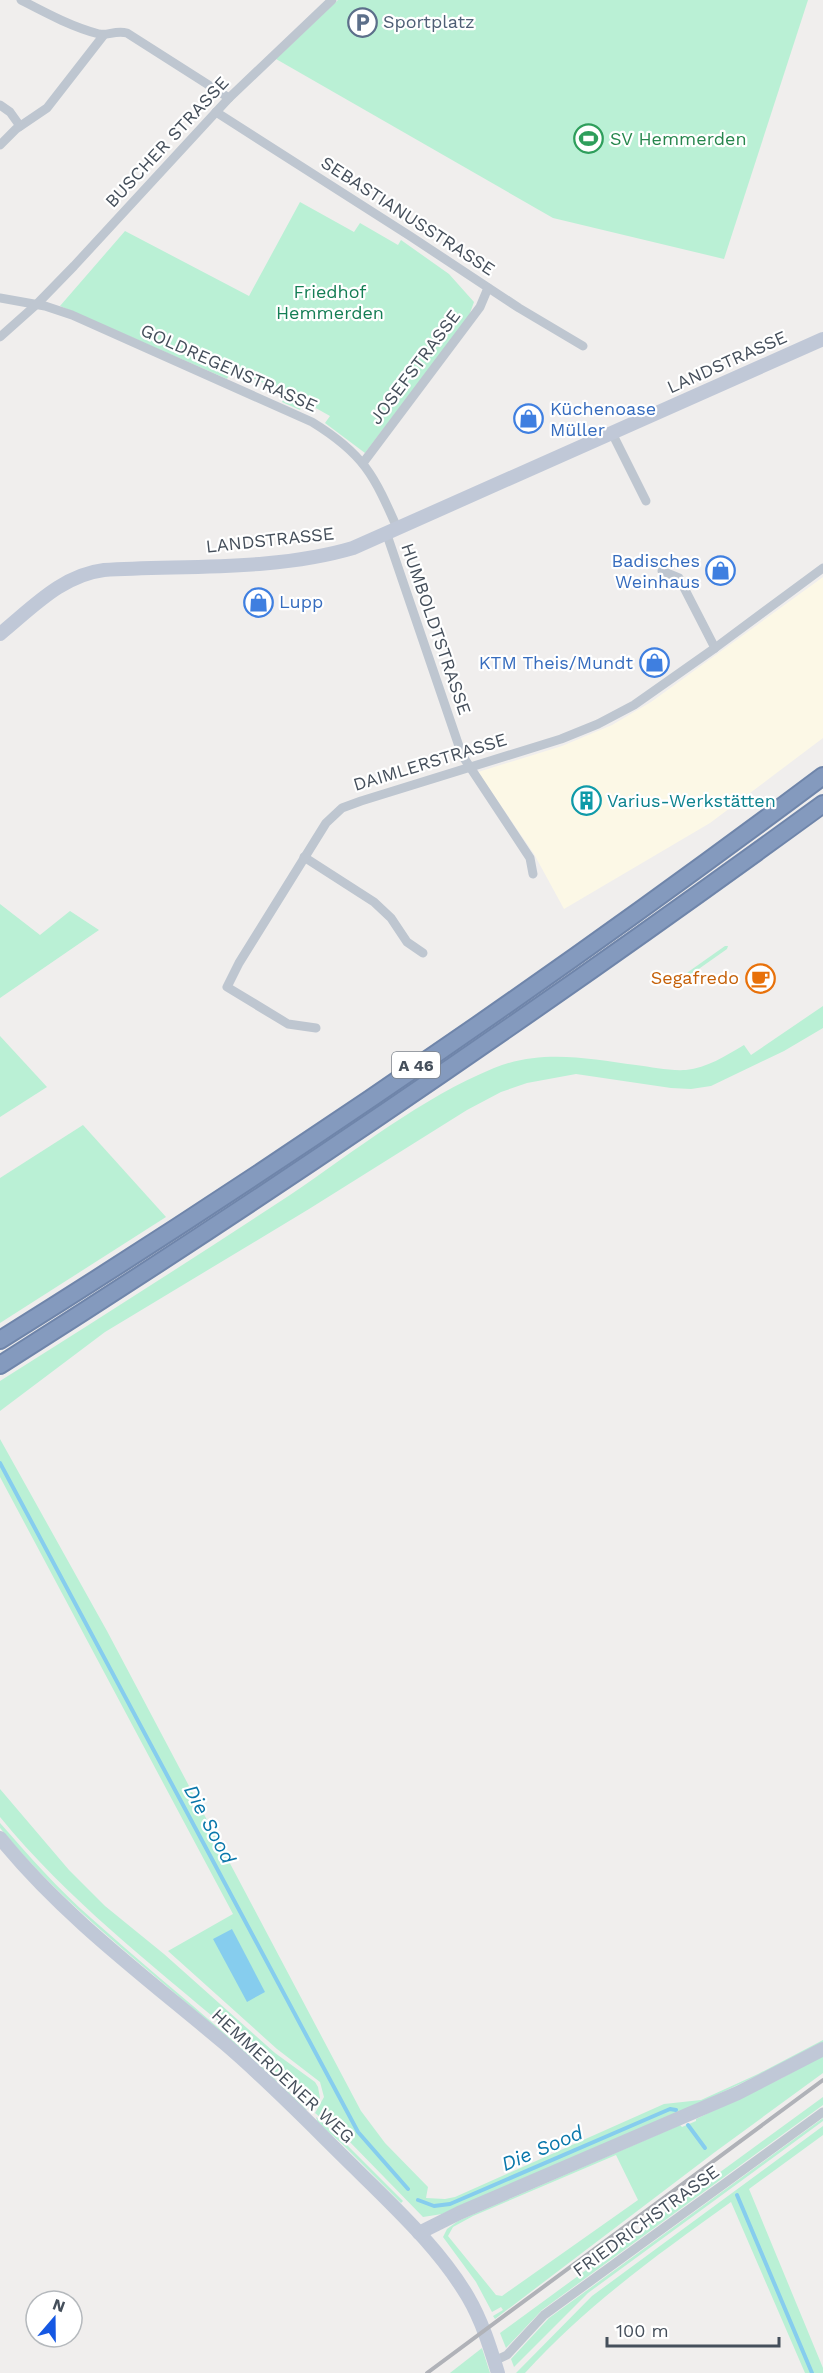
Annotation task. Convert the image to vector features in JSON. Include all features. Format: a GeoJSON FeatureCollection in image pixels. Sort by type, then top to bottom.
{"type":"FeatureCollection","features":[{"type":"Feature","properties":{"kind":"highway","name":"A 46"},"geometry":{"type":"LineString","coordinates":[[0,1340],[314,1136],[723,851],[823,776]]}},
{"type":"Feature","properties":{"kind":"highway","name":"A 46"},"geometry":{"type":"LineString","coordinates":[[0,1365],[327,1153],[567,988],[823,804]]}},
{"type":"Feature","properties":{"kind":"street"},"geometry":{"type":"LineString","coordinates":[[21,0],[70,24],[104,36]]}},
{"type":"Feature","properties":{"kind":"street","name":"BUSCHER STRASSE"},"geometry":{"type":"LineString","coordinates":[[0,337],[37,304],[229,98],[326,2]]}},
{"type":"Feature","properties":{"kind":"street"},"geometry":{"type":"LineString","coordinates":[[0,145],[20,126],[47,108],[104,36],[115,31],[127,33],[229,98]]}},
{"type":"Feature","properties":{"kind":"street"},"geometry":{"type":"LineString","coordinates":[[0,105],[10,112],[20,126]]}},
{"type":"Feature","properties":{"kind":"street","name":"SEBASTIANUSSTRASSE"},"geometry":{"type":"LineString","coordinates":[[216,112],[488,288],[583,346]]}},
{"type":"Feature","properties":{"kind":"street","name":"JOSEFSTRASSE"},"geometry":{"type":"LineString","coordinates":[[363,463],[480,307],[488,288]]}},
{"type":"Feature","properties":{"kind":"street","name":"GOLDREGENSTRASSE"},"geometry":{"type":"LineString","coordinates":[[0,298],[37,304],[72,315],[294,413],[330,434],[363,463],[378,483],[392,532]]}},
{"type":"Feature","properties":{"kind":"street","name":"LANDSTRASSE"},"geometry":{"type":"LineString","coordinates":[[0,634],[58,587],[86,573],[311,558],[353,548],[823,339]]}},
{"type":"Feature","properties":{"kind":"street"},"geometry":{"type":"LineString","coordinates":[[612,433],[646,501]]}},
{"type":"Feature","properties":{"kind":"street","name":"HUMBOLDTSTRASSE"},"geometry":{"type":"LineString","coordinates":[[392,532],[462,755],[530,858],[533,874]]}},
{"type":"Feature","properties":{"kind":"street","name":"DAIMLERSTRASSE"},"geometry":{"type":"LineString","coordinates":[[316,1028],[288,1024],[227,987],[238,963],[326,823],[346,806],[468,766],[561,739],[598,724],[634,705],[823,568]]}},
{"type":"Feature","properties":{"kind":"street"},"geometry":{"type":"LineString","coordinates":[[662,571],[679,578],[715,648]]}},
{"type":"Feature","properties":{"kind":"street"},"geometry":{"type":"LineString","coordinates":[[304,857],[380,907],[407,942],[423,953]]}},
{"type":"Feature","properties":{"kind":"street","name":"HEMMERDENER WEG"},"geometry":{"type":"LineString","coordinates":[[0,1838],[60,1902],[108,1947],[250,2066],[419,2233],[468,2297],[496,2367]]}},
{"type":"Feature","properties":{"kind":"street"},"geometry":{"type":"LineString","coordinates":[[419,2233],[459,2213],[738,2093],[823,2049]]}},
{"type":"Feature","properties":{"kind":"street","name":"FRIEDRICHSTRASSE"},"geometry":{"type":"LineString","coordinates":[[496,2367],[542,2317],[823,2112]]}},
{"type":"Feature","properties":{"kind":"shaded area"},"geometry":{"type":"Polygon","coordinates":[[[823,577],[823,738],[710,823],[564,909],[534,854],[478,772],[562,746],[612,725],[651,702],[823,577]]]}},
{"type":"Feature","properties":{"kind":"green space","name":"SV Hemmerden"},"geometry":{"type":"Polygon","coordinates":[[[338,0],[808,0],[724,259],[553,218],[276,59],[338,0]]]}},
{"type":"Feature","properties":{"kind":"green space","name":"Friedhof Hemmerden"},"geometry":{"type":"Polygon","coordinates":[[[300,202],[354,232],[360,223],[398,245],[401,240],[449,274],[474,302],[469,316],[365,453],[325,423],[330,416],[305,402],[300,410],[282,402],[286,393],[232,369],[227,379],[60,306],[125,231],[249,296],[300,202]]]}},
{"type":"Feature","properties":{"kind":"green space"},"geometry":{"type":"Polygon","coordinates":[[[0,904],[40,935],[70,911],[99,930],[0,998],[0,904]]]}},
{"type":"Feature","properties":{"kind":"green space"},"geometry":{"type":"Polygon","coordinates":[[[728,946],[727,949],[683,980],[681,977],[728,946]]]}},
{"type":"Feature","properties":{"kind":"green space"},"geometry":{"type":"Polygon","coordinates":[[[823,1006],[823,1028],[784,1051],[711,1086],[691,1089],[671,1088],[576,1074],[527,1083],[501,1092],[467,1110],[105,1332],[0,1411],[0,1381],[290,1195],[415,1110],[467,1080],[512,1062],[547,1057],[582,1058],[673,1070],[694,1069],[716,1061],[744,1045],[751,1055],[823,1006]]]}},
{"type":"Feature","properties":{"kind":"green space"},"geometry":{"type":"Polygon","coordinates":[[[0,1036],[47,1087],[0,1117],[0,1036]]]}},
{"type":"Feature","properties":{"kind":"green space"},"geometry":{"type":"Polygon","coordinates":[[[83,1125],[166,1217],[0,1323],[0,1178],[83,1125]]]}},
{"type":"Feature","properties":{"kind":"green space"},"geometry":{"type":"Polygon","coordinates":[[[0,1439],[107,1631],[361,2111],[385,2143],[428,2187],[426,2198],[455,2197],[664,2104],[701,2100],[758,2074],[823,2040],[823,2042],[730,2089],[634,2132],[442,2214],[423,2217],[346,2138],[315,2113],[324,2097],[320,2082],[277,2049],[168,1951],[233,1914],[0,1477],[0,1439]]]}},
{"type":"Feature","properties":{"kind":"green space"},"geometry":{"type":"Polygon","coordinates":[[[0,1789],[69,1870],[105,1906],[164,1954],[275,2053],[315,2082],[320,2098],[312,2110],[241,2040],[110,1929],[53,1875],[0,1817],[0,1789]]]}},
{"type":"Feature","properties":{"kind":"green space"},"geometry":{"type":"Polygon","coordinates":[[[0,1823],[79,1907],[228,2036],[307,2110],[305,2111],[228,2039],[81,1912],[26,1857],[0,1828],[0,1823]]]}},
{"type":"Feature","properties":{"kind":"green space"},"geometry":{"type":"Polygon","coordinates":[[[823,2055],[823,2073],[495,2319],[493,2316],[503,2310],[501,2307],[492,2312],[476,2282],[443,2237],[447,2229],[458,2221],[680,2125],[682,2127],[696,2121],[823,2055]],[[616,2155],[473,2216],[453,2227],[448,2236],[496,2295],[502,2296],[638,2200],[616,2155]]]}},
{"type":"Feature","properties":{"kind":"green space"},"geometry":{"type":"Polygon","coordinates":[[[823,2097],[823,2105],[542,2310],[506,2348],[500,2333],[823,2097]]]}},
{"type":"Feature","properties":{"kind":"green space"},"geometry":{"type":"Polygon","coordinates":[[[316,2117],[403,2201],[401,2203],[318,2123],[316,2117]]]}},
{"type":"Feature","properties":{"kind":"green space"},"geometry":{"type":"Polygon","coordinates":[[[823,2118],[823,2121],[588,2293],[514,2367],[511,2359],[549,2318],[823,2118]]]}},
{"type":"Feature","properties":{"kind":"green space"},"geometry":{"type":"Polygon","coordinates":[[[823,2126],[823,2135],[749,2189],[823,2368],[823,2373],[805,2373],[731,2202],[650,2261],[598,2303],[525,2373],[516,2373],[592,2296],[823,2126]]]}},
{"type":"Feature","properties":{"kind":"green space"},"geometry":{"type":"Polygon","coordinates":[[[482,2348],[490,2373],[450,2373],[482,2348]]]}},
{"type":"Feature","properties":{"kind":"water"},"geometry":{"type":"Polygon","coordinates":[[[232,1929],[265,1992],[247,2002],[213,1939],[232,1929]]]}},
{"type":"Feature","properties":{"kind":"waterway","name":"Die Sood"},"geometry":{"type":"LineString","coordinates":[[0,1463],[358,2132],[408,2189]]}},
{"type":"Feature","properties":{"kind":"waterway","name":"Die Sood"},"geometry":{"type":"LineString","coordinates":[[418,2200],[434,2206],[450,2204],[670,2109],[676,2110]]}},
{"type":"Feature","properties":{"kind":"waterway","name":"Die Sood"},"geometry":{"type":"LineString","coordinates":[[688,2125],[705,2148]]}},
{"type":"Feature","properties":{"kind":"waterway","name":"Die Sood"},"geometry":{"type":"LineString","coordinates":[[737,2195],[812,2373]]}},
{"type":"Feature","properties":{"kind":"railway"},"geometry":{"type":"LineString","coordinates":[[427,2373],[823,2080]]}},
{"type":"Feature","properties":{"kind":"place","name":"Sportplatz"},"geometry":{"type":"Point","coordinates":[362,22]}},
{"type":"Feature","properties":{"kind":"place","name":"SV Hemmerden"},"geometry":{"type":"Point","coordinates":[589,139]}},
{"type":"Feature","properties":{"kind":"place","name":"Küchenoase Müller"},"geometry":{"type":"Point","coordinates":[529,419]}},
{"type":"Feature","properties":{"kind":"place","name":"Badisches Weinhaus"},"geometry":{"type":"Point","coordinates":[721,571]}},
{"type":"Feature","properties":{"kind":"place","name":"Lupp"},"geometry":{"type":"Point","coordinates":[258,602]}},
{"type":"Feature","properties":{"kind":"place","name":"KTM Theis/Mundt"},"geometry":{"type":"Point","coordinates":[654,663]}},
{"type":"Feature","properties":{"kind":"place","name":"Varius-Werkstätten"},"geometry":{"type":"Point","coordinates":[586,801]}},
{"type":"Feature","properties":{"kind":"place","name":"Segafredo"},"geometry":{"type":"Point","coordinates":[760,978]}}]}
